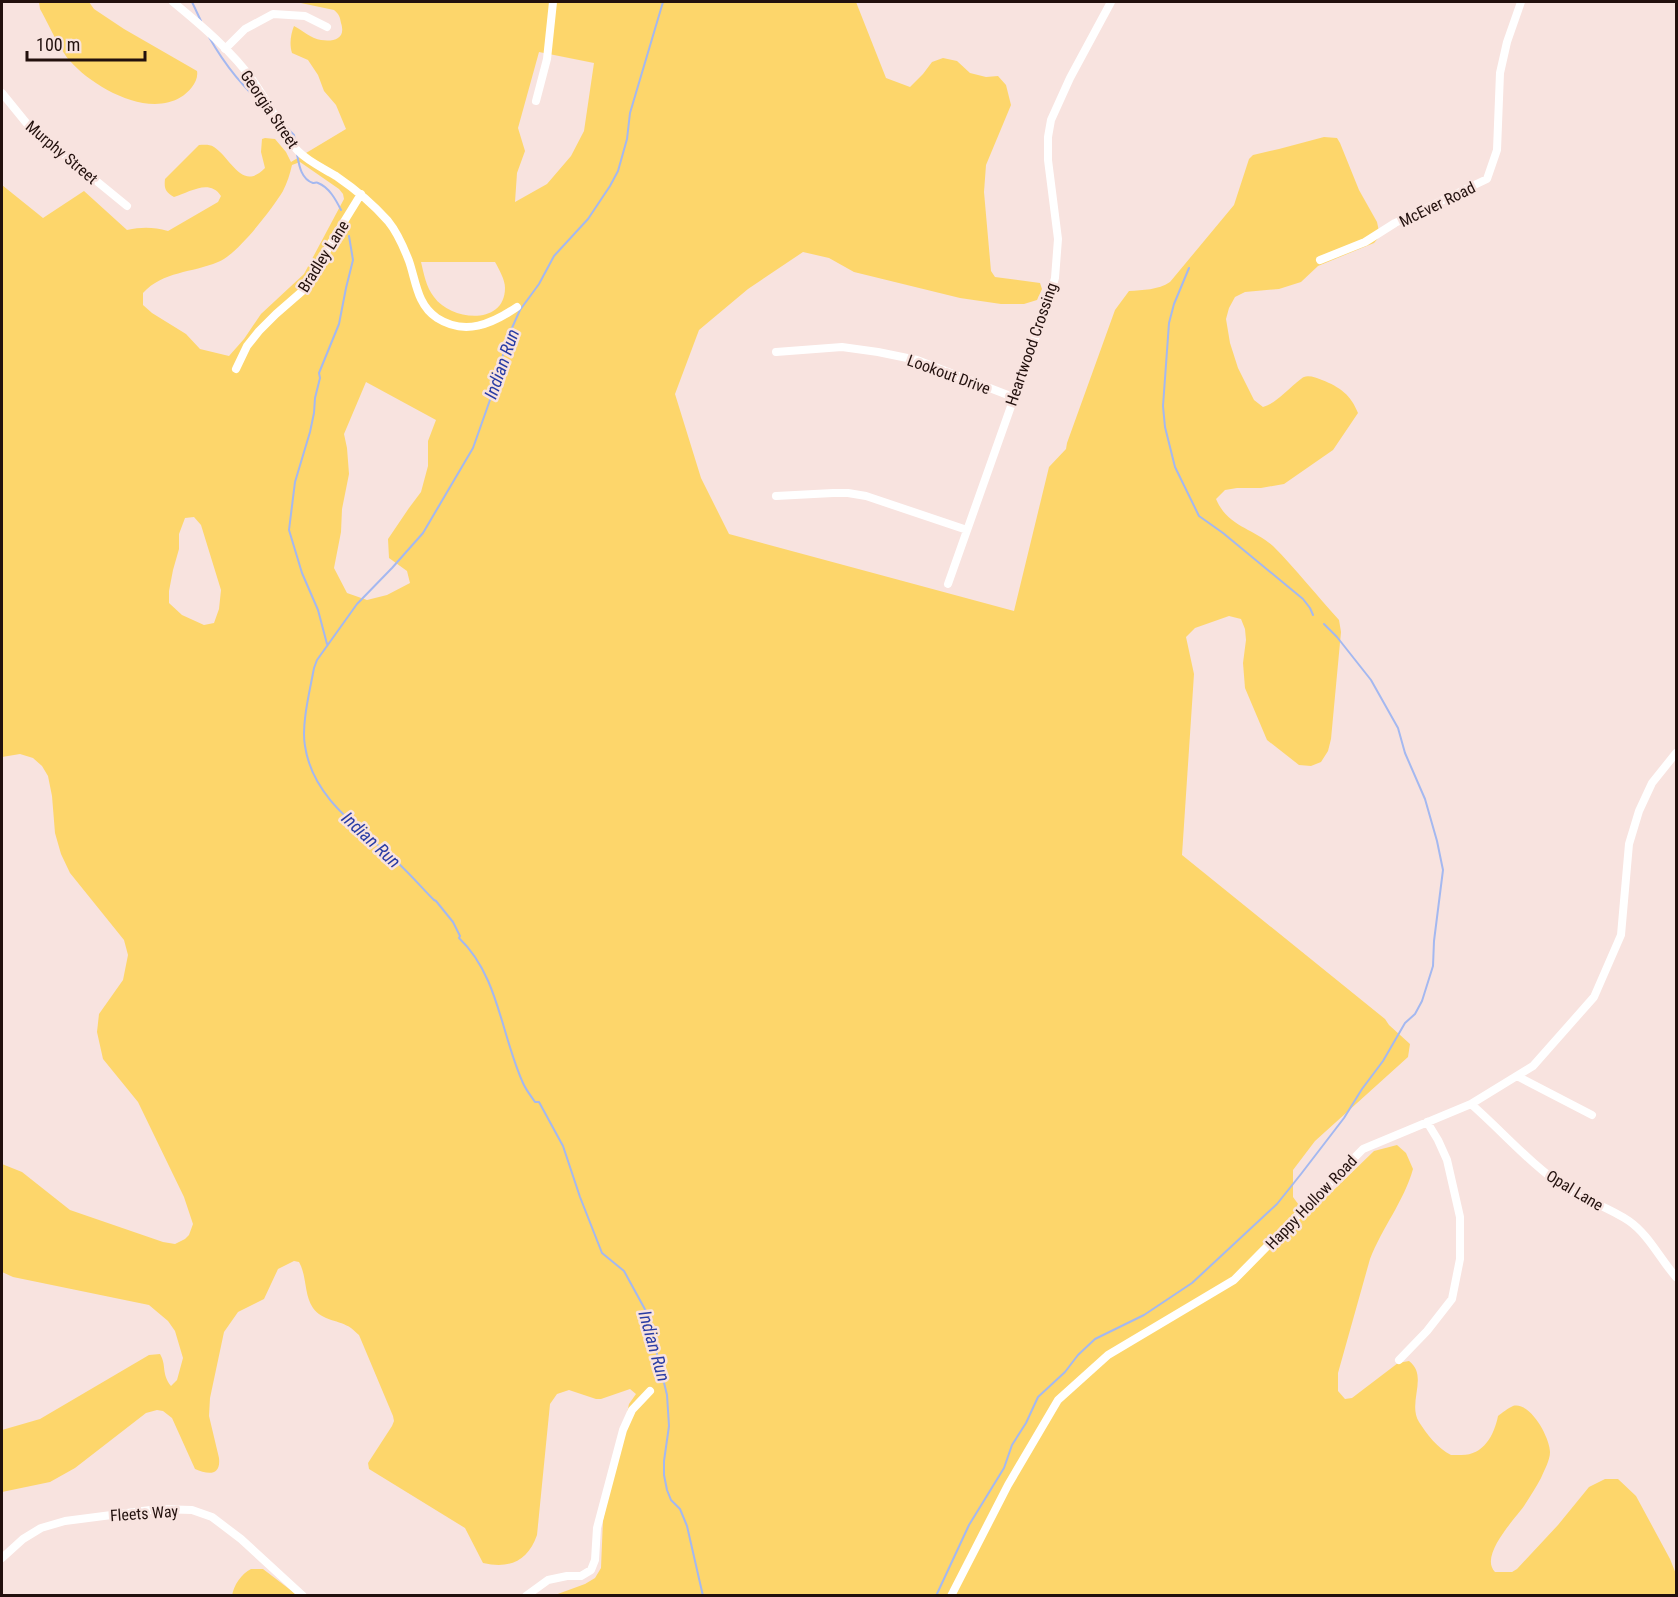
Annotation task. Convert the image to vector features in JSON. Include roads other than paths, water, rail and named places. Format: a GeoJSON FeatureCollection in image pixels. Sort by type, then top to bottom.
{"type":"FeatureCollection","features":[{"type":"Feature","properties":{"kind":"street","name":"Georgia Street"},"geometry":{"type":"LineString","coordinates":[[173,2],[237,60],[252,79],[296,150],[361,194],[389,222],[409,261],[419,296],[434,316],[460,326],[476,327],[499,318],[516,307]]}},
{"type":"Feature","properties":{"kind":"street"},"geometry":{"type":"LineString","coordinates":[[536,101],[547,59],[553,2]]}},
{"type":"Feature","properties":{"kind":"street","name":"Heartwood Crossing"},"geometry":{"type":"LineString","coordinates":[[948,584],[1055,278],[1058,239],[1047,160],[1051,120],[1070,78],[1111,2]]}},
{"type":"Feature","properties":{"kind":"street","name":"McEver Road"},"geometry":{"type":"LineString","coordinates":[[1320,260],[1365,242],[1395,223],[1487,179],[1497,150],[1500,73],[1507,42],[1521,2]]}},
{"type":"Feature","properties":{"kind":"street"},"geometry":{"type":"LineString","coordinates":[[225,49],[245,29],[273,14],[305,16],[327,27]]}},
{"type":"Feature","properties":{"kind":"street","name":"Murphy Street"},"geometry":{"type":"LineString","coordinates":[[2,93],[28,125],[127,206]]}},
{"type":"Feature","properties":{"kind":"street","name":"Bradley Lane"},"geometry":{"type":"LineString","coordinates":[[236,369],[247,346],[276,314],[307,287],[361,194]]}},
{"type":"Feature","properties":{"kind":"street","name":"Lookout Drive"},"geometry":{"type":"LineString","coordinates":[[776,352],[842,347],[878,352],[917,360],[1013,397]]}},
{"type":"Feature","properties":{"kind":"street"},"geometry":{"type":"LineString","coordinates":[[776,496],[833,493],[866,496],[967,530]]}},
{"type":"Feature","properties":{"kind":"street","name":"Happy Hollow Road"},"geometry":{"type":"LineString","coordinates":[[951,1596],[1008,1485],[1058,1400],[1108,1355],[1234,1281],[1363,1149],[1471,1104],[1533,1066],[1594,997],[1621,935],[1629,844],[1639,811],[1652,783],[1677,753]]}},
{"type":"Feature","properties":{"kind":"street"},"geometry":{"type":"LineString","coordinates":[[1517,1076],[1592,1115]]}},
{"type":"Feature","properties":{"kind":"street","name":"Opal Lane"},"geometry":{"type":"LineString","coordinates":[[1471,1104],[1532,1162],[1568,1190],[1629,1221],[1651,1242],[1677,1277]]}},
{"type":"Feature","properties":{"kind":"street"},"geometry":{"type":"LineString","coordinates":[[1399,1360],[1427,1331],[1452,1299],[1460,1259],[1460,1217],[1447,1160],[1427,1122]]}},
{"type":"Feature","properties":{"kind":"street"},"geometry":{"type":"LineString","coordinates":[[526,1596],[548,1580],[581,1576],[591,1570],[595,1560],[597,1528],[623,1430],[632,1410],[650,1391]]}},
{"type":"Feature","properties":{"kind":"street","name":"Fleets Way"},"geometry":{"type":"LineString","coordinates":[[2,1558],[23,1539],[41,1528],[65,1521],[158,1509],[192,1510],[212,1517],[303,1596]]}},
{"type":"Feature","properties":{"kind":"waterway"},"geometry":{"type":"LineString","coordinates":[[192,2],[201,21]]}},
{"type":"Feature","properties":{"kind":"waterway","name":"Indian Run"},"geometry":{"type":"LineString","coordinates":[[663,2],[630,113],[627,139],[618,171],[588,219],[554,256],[539,284],[520,310],[507,339],[496,383],[473,448],[423,533],[357,604],[317,660],[306,707],[304,738],[310,765],[328,798],[436,901],[453,922],[459,938],[483,970],[523,1083],[535,1102],[539,1102],[563,1146],[602,1253],[624,1271],[647,1313],[667,1395],[669,1426],[664,1475],[671,1500],[680,1509],[687,1526],[703,1596]]}},
{"type":"Feature","properties":{"kind":"waterway"},"geometry":{"type":"LineString","coordinates":[[209,37],[236,77],[269,111]]}},
{"type":"Feature","properties":{"kind":"waterway"},"geometry":{"type":"LineString","coordinates":[[286,127],[294,135],[295,142]]}},
{"type":"Feature","properties":{"kind":"waterway"},"geometry":{"type":"LineString","coordinates":[[297,154],[301,171],[306,178],[326,188],[341,210]]}},
{"type":"Feature","properties":{"kind":"waterway"},"geometry":{"type":"LineString","coordinates":[[327,644],[318,610],[302,573],[289,530],[295,482],[310,432],[319,373],[339,324],[353,260],[349,236]]}},
{"type":"Feature","properties":{"kind":"waterway"},"geometry":{"type":"LineString","coordinates":[[1189,268],[1169,323],[1163,406],[1165,427],[1175,467],[1199,516],[1303,599],[1313,615]]}},
{"type":"Feature","properties":{"kind":"waterway"},"geometry":{"type":"LineString","coordinates":[[936,1596],[969,1525],[1004,1468],[1012,1445],[1026,1423],[1038,1397],[1095,1339],[1144,1315],[1192,1283],[1277,1204],[1344,1118],[1383,1061],[1405,1023],[1415,1014],[1422,1001],[1433,966],[1443,870],[1437,841],[1425,799],[1405,753],[1398,728],[1371,680],[1324,624]]}}]}
